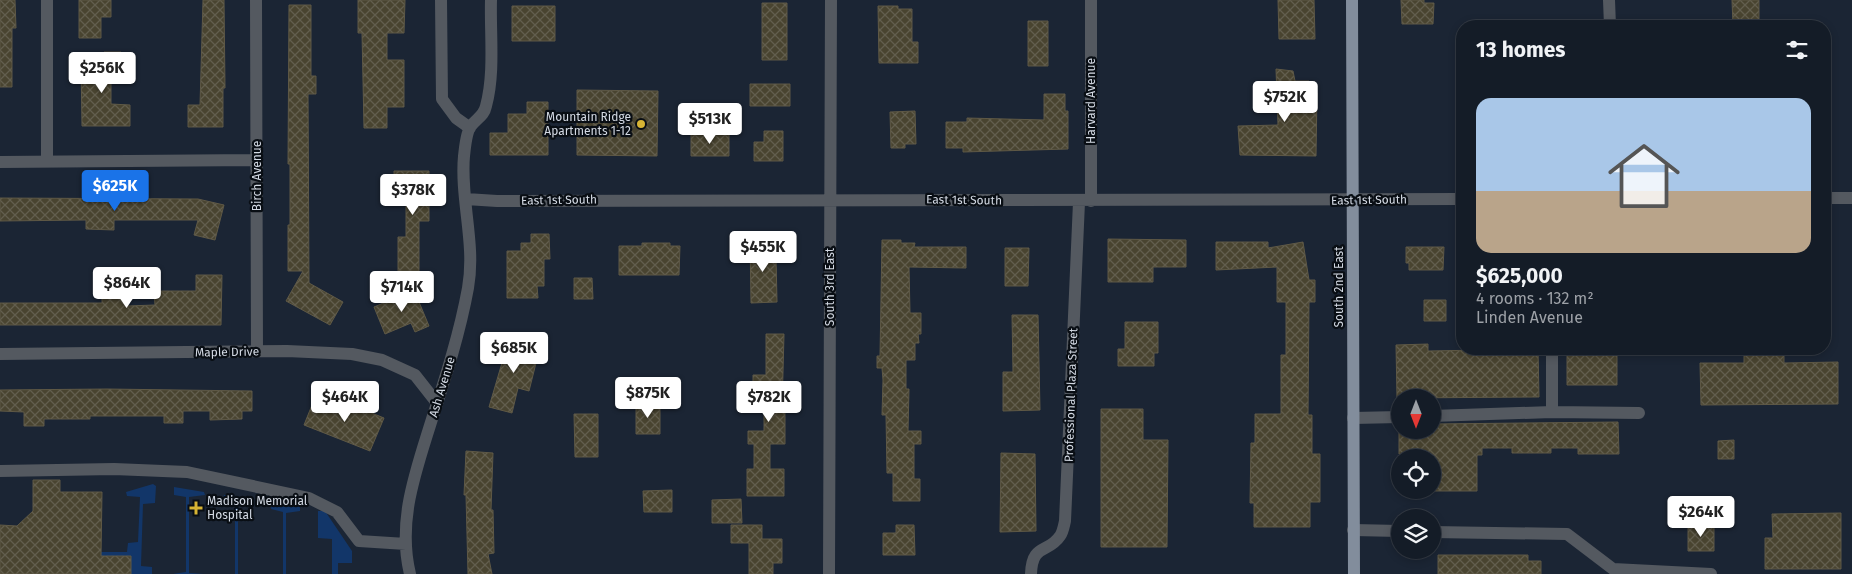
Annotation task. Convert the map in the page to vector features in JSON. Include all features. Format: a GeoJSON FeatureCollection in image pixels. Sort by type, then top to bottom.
{"type":"FeatureCollection","features":[{"type":"Feature","properties":{"kind":"main road","name":"South 2nd East"},"geometry":{"type":"LineString","coordinates":[[1352,0],[1354,574]]}},
{"type":"Feature","properties":{"kind":"street"},"geometry":{"type":"LineString","coordinates":[[47,0],[47,161]]}},
{"type":"Feature","properties":{"kind":"street","name":"Birch Avenue"},"geometry":{"type":"LineString","coordinates":[[256,0],[257,351]]}},
{"type":"Feature","properties":{"kind":"street"},"geometry":{"type":"LineString","coordinates":[[441,0],[442,99],[456,118],[470,128],[484,114],[488,98],[491,0]]}},
{"type":"Feature","properties":{"kind":"street","name":"South 3rd East"},"geometry":{"type":"LineString","coordinates":[[829,574],[831,0]]}},
{"type":"Feature","properties":{"kind":"street","name":"Harvard Avenue"},"geometry":{"type":"LineString","coordinates":[[1085,202],[1091,0]]}},
{"type":"Feature","properties":{"kind":"street"},"geometry":{"type":"LineString","coordinates":[[1609,0],[1610,20]]}},
{"type":"Feature","properties":{"kind":"street","name":"Ash Avenue"},"geometry":{"type":"LineString","coordinates":[[410,574],[406,544],[406,510],[411,487],[453,353],[468,286],[470,260],[463,168],[470,128]]}},
{"type":"Feature","properties":{"kind":"street"},"geometry":{"type":"LineString","coordinates":[[0,162],[256,160]]}},
{"type":"Feature","properties":{"kind":"street"},"geometry":{"type":"LineString","coordinates":[[1831,198],[1852,198]]}},
{"type":"Feature","properties":{"kind":"street","name":"East 1st South"},"geometry":{"type":"LineString","coordinates":[[466,199],[497,201],[831,199],[1085,202],[1456,199]]}},
{"type":"Feature","properties":{"kind":"street","name":"Professional Plaza Street"},"geometry":{"type":"LineString","coordinates":[[1031,574],[1031,560],[1035,554],[1060,537],[1065,521],[1085,202]]}},
{"type":"Feature","properties":{"kind":"street","name":"Maple Drive"},"geometry":{"type":"LineString","coordinates":[[0,354],[257,351],[352,354],[382,360],[415,375],[427,387],[437,403]]}},
{"type":"Feature","properties":{"kind":"street"},"geometry":{"type":"LineString","coordinates":[[1552,355],[1552,412]]}},
{"type":"Feature","properties":{"kind":"street"},"geometry":{"type":"LineString","coordinates":[[1441,416],[1552,412],[1638,413]]}},
{"type":"Feature","properties":{"kind":"street"},"geometry":{"type":"LineString","coordinates":[[1353,418],[1391,417]]}},
{"type":"Feature","properties":{"kind":"street"},"geometry":{"type":"LineString","coordinates":[[0,471],[114,469],[187,472],[309,498],[337,512],[360,541],[406,544]]}},
{"type":"Feature","properties":{"kind":"street"},"geometry":{"type":"LineString","coordinates":[[1353,530],[1391,531]]}},
{"type":"Feature","properties":{"kind":"street"},"geometry":{"type":"LineString","coordinates":[[1441,532],[1567,534],[1613,569],[1710,574]]}},
{"type":"Feature","properties":{"kind":"shaded area"},"geometry":{"type":"Polygon","coordinates":[[[153,484],[156,486],[155,503],[143,504],[141,566],[152,567],[152,574],[131,574],[131,556],[101,556],[101,552],[127,552],[128,543],[138,542],[140,497],[127,496],[126,492],[153,484]]]}},
{"type":"Feature","properties":{"kind":"shaded area"},"geometry":{"type":"Polygon","coordinates":[[[174,487],[204,492],[205,495],[189,497],[189,573],[204,574],[173,574],[186,572],[186,497],[174,495],[174,487]]]}},
{"type":"Feature","properties":{"kind":"shaded area"},"geometry":{"type":"Polygon","coordinates":[[[224,495],[253,499],[253,502],[238,503],[238,574],[235,574],[235,503],[223,502],[224,495]]]}},
{"type":"Feature","properties":{"kind":"shaded area"},"geometry":{"type":"Polygon","coordinates":[[[272,502],[300,506],[300,511],[286,513],[286,574],[283,574],[283,512],[271,509],[272,502]]]}},
{"type":"Feature","properties":{"kind":"shaded area"},"geometry":{"type":"Polygon","coordinates":[[[318,511],[325,511],[352,551],[352,563],[338,563],[338,574],[332,574],[332,539],[318,538],[318,511]]]}},
{"type":"Feature","properties":{"kind":"building"},"geometry":{"type":"Polygon","coordinates":[[[0,0],[15,0],[16,28],[12,28],[12,87],[0,87],[0,0]]]}},
{"type":"Feature","properties":{"kind":"building"},"geometry":{"type":"Polygon","coordinates":[[[79,0],[111,0],[111,17],[101,17],[101,38],[79,38],[79,0]]]}},
{"type":"Feature","properties":{"kind":"building"},"geometry":{"type":"Polygon","coordinates":[[[203,0],[224,0],[225,88],[223,88],[223,127],[188,127],[188,105],[200,105],[203,0]]]}},
{"type":"Feature","properties":{"kind":"building"},"geometry":{"type":"Polygon","coordinates":[[[358,0],[405,0],[404,33],[387,33],[387,60],[404,60],[404,107],[387,107],[387,128],[364,128],[362,33],[358,33],[358,0]]]}},
{"type":"Feature","properties":{"kind":"building"},"geometry":{"type":"Polygon","coordinates":[[[1278,0],[1314,0],[1315,39],[1279,39],[1278,0]]]}},
{"type":"Feature","properties":{"kind":"building"},"geometry":{"type":"Polygon","coordinates":[[[1401,0],[1424,0],[1424,3],[1434,3],[1433,24],[1402,24],[1401,0]]]}},
{"type":"Feature","properties":{"kind":"building"},"geometry":{"type":"Polygon","coordinates":[[[1732,0],[1759,0],[1759,20],[1733,20],[1732,0]]]}},
{"type":"Feature","properties":{"kind":"building"},"geometry":{"type":"Polygon","coordinates":[[[762,3],[787,3],[787,60],[762,60],[762,3]]]}},
{"type":"Feature","properties":{"kind":"building"},"geometry":{"type":"Polygon","coordinates":[[[289,5],[311,5],[311,76],[316,76],[316,94],[308,94],[309,283],[343,302],[330,325],[286,301],[303,271],[288,271],[288,225],[290,225],[290,164],[288,164],[289,5]]]}},
{"type":"Feature","properties":{"kind":"building"},"geometry":{"type":"Polygon","coordinates":[[[512,6],[555,6],[555,41],[512,41],[512,6]]]}},
{"type":"Feature","properties":{"kind":"building"},"geometry":{"type":"Polygon","coordinates":[[[878,6],[898,6],[898,9],[912,9],[912,42],[918,42],[918,63],[879,63],[878,6]]]}},
{"type":"Feature","properties":{"kind":"building"},"geometry":{"type":"Polygon","coordinates":[[[1028,21],[1048,21],[1048,66],[1028,66],[1028,21]]]}},
{"type":"Feature","properties":{"kind":"building"},"geometry":{"type":"Polygon","coordinates":[[[104,52],[121,52],[121,66],[111,66],[111,104],[130,105],[130,126],[82,126],[81,62],[104,62],[104,52]]]}},
{"type":"Feature","properties":{"kind":"building"},"geometry":{"type":"Polygon","coordinates":[[[1276,69],[1293,71],[1295,81],[1309,81],[1309,93],[1317,93],[1316,156],[1240,155],[1238,126],[1278,125],[1276,69]]]}},
{"type":"Feature","properties":{"kind":"building"},"geometry":{"type":"Polygon","coordinates":[[[750,84],[790,84],[790,106],[750,106],[750,84]]]}},
{"type":"Feature","properties":{"kind":"building"},"geometry":{"type":"Polygon","coordinates":[[[577,90],[658,91],[657,156],[577,155],[577,90]]]}},
{"type":"Feature","properties":{"kind":"building"},"geometry":{"type":"Polygon","coordinates":[[[1044,94],[1065,94],[1065,111],[1068,111],[1068,149],[963,152],[963,148],[946,148],[946,122],[967,122],[967,118],[1044,120],[1044,94]]]}},
{"type":"Feature","properties":{"kind":"building"},"geometry":{"type":"Polygon","coordinates":[[[527,102],[548,102],[548,155],[490,155],[490,133],[508,133],[508,114],[527,114],[527,102]]]}},
{"type":"Feature","properties":{"kind":"building"},"geometry":{"type":"Polygon","coordinates":[[[915,111],[916,144],[905,144],[905,148],[891,148],[890,112],[915,111]]]}},
{"type":"Feature","properties":{"kind":"building"},"geometry":{"type":"Polygon","coordinates":[[[764,131],[783,131],[783,161],[754,161],[754,142],[764,142],[764,131]]]}},
{"type":"Feature","properties":{"kind":"building"},"geometry":{"type":"Polygon","coordinates":[[[691,134],[729,134],[729,156],[691,156],[691,134]]]}},
{"type":"Feature","properties":{"kind":"building"},"geometry":{"type":"Polygon","coordinates":[[[394,171],[429,171],[429,221],[419,221],[419,271],[398,271],[398,237],[406,237],[406,189],[394,189],[394,171]]]}},
{"type":"Feature","properties":{"kind":"building"},"geometry":{"type":"Polygon","coordinates":[[[0,198],[198,199],[224,205],[215,240],[194,235],[198,220],[114,220],[114,230],[86,229],[86,220],[0,221],[0,198]]]}},
{"type":"Feature","properties":{"kind":"building"},"geometry":{"type":"Polygon","coordinates":[[[531,234],[549,234],[550,259],[544,259],[544,286],[537,286],[538,298],[507,298],[507,251],[521,251],[521,243],[531,243],[531,234]]]}},
{"type":"Feature","properties":{"kind":"building"},"geometry":{"type":"Polygon","coordinates":[[[750,239],[769,239],[769,257],[776,257],[777,302],[751,303],[750,239]]]}},
{"type":"Feature","properties":{"kind":"building"},"geometry":{"type":"Polygon","coordinates":[[[1108,239],[1186,240],[1186,267],[1153,267],[1153,282],[1108,282],[1108,239]]]}},
{"type":"Feature","properties":{"kind":"building"},"geometry":{"type":"Polygon","coordinates":[[[882,240],[901,240],[901,243],[915,243],[914,247],[966,247],[966,268],[909,267],[910,313],[921,313],[921,334],[918,334],[919,343],[915,343],[915,360],[906,360],[906,389],[909,389],[908,431],[921,431],[921,444],[914,444],[914,479],[920,479],[920,501],[893,501],[893,473],[887,473],[886,415],[882,415],[882,368],[877,368],[877,356],[880,356],[882,240]]]}},
{"type":"Feature","properties":{"kind":"building"},"geometry":{"type":"Polygon","coordinates":[[[1216,242],[1268,242],[1268,248],[1303,242],[1309,280],[1315,280],[1315,302],[1309,302],[1308,415],[1312,415],[1312,454],[1320,454],[1320,502],[1310,502],[1310,527],[1254,527],[1254,503],[1250,503],[1251,443],[1255,443],[1255,414],[1281,414],[1281,355],[1286,355],[1286,302],[1277,302],[1277,267],[1216,270],[1216,242]]]}},
{"type":"Feature","properties":{"kind":"building"},"geometry":{"type":"Polygon","coordinates":[[[642,243],[670,243],[670,246],[680,246],[679,275],[619,275],[619,246],[642,246],[642,243]]]}},
{"type":"Feature","properties":{"kind":"building"},"geometry":{"type":"Polygon","coordinates":[[[1406,247],[1444,247],[1443,270],[1409,270],[1409,263],[1406,263],[1406,247]]]}},
{"type":"Feature","properties":{"kind":"building"},"geometry":{"type":"Polygon","coordinates":[[[1005,248],[1029,248],[1028,286],[1005,286],[1005,248]]]}},
{"type":"Feature","properties":{"kind":"building"},"geometry":{"type":"Polygon","coordinates":[[[196,275],[222,275],[221,325],[0,325],[0,303],[102,303],[102,291],[127,291],[127,306],[155,305],[154,291],[196,291],[196,275]]]}},
{"type":"Feature","properties":{"kind":"building"},"geometry":{"type":"Polygon","coordinates":[[[574,278],[592,278],[593,299],[574,299],[574,278]]]}},
{"type":"Feature","properties":{"kind":"building"},"geometry":{"type":"Polygon","coordinates":[[[414,290],[429,326],[415,332],[411,323],[385,334],[374,307],[414,290]]]}},
{"type":"Feature","properties":{"kind":"building"},"geometry":{"type":"Polygon","coordinates":[[[1424,300],[1446,300],[1446,321],[1424,321],[1424,300]]]}},
{"type":"Feature","properties":{"kind":"building"},"geometry":{"type":"Polygon","coordinates":[[[1012,315],[1038,315],[1040,410],[1003,411],[1003,372],[1013,372],[1012,315]]]}},
{"type":"Feature","properties":{"kind":"building"},"geometry":{"type":"Polygon","coordinates":[[[1125,322],[1158,322],[1158,353],[1154,353],[1154,366],[1118,366],[1118,349],[1125,349],[1125,322]]]}},
{"type":"Feature","properties":{"kind":"building"},"geometry":{"type":"Polygon","coordinates":[[[766,334],[784,334],[782,410],[785,410],[785,444],[770,444],[770,469],[784,469],[784,496],[747,496],[747,469],[754,469],[754,444],[748,444],[748,431],[764,431],[764,403],[759,403],[759,390],[753,390],[753,375],[766,375],[766,334]]]}},
{"type":"Feature","properties":{"kind":"building"},"geometry":{"type":"Polygon","coordinates":[[[509,339],[540,347],[529,391],[518,388],[512,413],[489,407],[509,339]]]}},
{"type":"Feature","properties":{"kind":"building"},"geometry":{"type":"Polygon","coordinates":[[[1428,344],[1428,351],[1456,350],[1456,355],[1538,355],[1539,397],[1441,398],[1441,389],[1397,389],[1396,345],[1428,344]]]}},
{"type":"Feature","properties":{"kind":"building"},"geometry":{"type":"Polygon","coordinates":[[[1567,355],[1617,355],[1617,385],[1567,385],[1567,355]]]}},
{"type":"Feature","properties":{"kind":"building"},"geometry":{"type":"Polygon","coordinates":[[[1744,355],[1784,355],[1784,363],[1838,362],[1838,404],[1701,405],[1700,363],[1744,363],[1744,355]]]}},
{"type":"Feature","properties":{"kind":"building"},"geometry":{"type":"Polygon","coordinates":[[[0,390],[252,391],[252,411],[242,411],[242,419],[210,420],[210,411],[183,411],[183,423],[164,423],[164,416],[90,416],[90,419],[44,419],[44,426],[24,426],[24,412],[0,411],[0,390]]]}},
{"type":"Feature","properties":{"kind":"building"},"geometry":{"type":"Polygon","coordinates":[[[335,398],[384,418],[370,451],[304,425],[314,400],[332,407],[335,398]]]}},
{"type":"Feature","properties":{"kind":"building"},"geometry":{"type":"Polygon","coordinates":[[[636,404],[660,404],[660,434],[636,434],[636,404]]]}},
{"type":"Feature","properties":{"kind":"building"},"geometry":{"type":"Polygon","coordinates":[[[1101,409],[1143,409],[1143,440],[1168,440],[1167,547],[1101,547],[1101,409]]]}},
{"type":"Feature","properties":{"kind":"building"},"geometry":{"type":"Polygon","coordinates":[[[574,414],[598,414],[598,457],[575,457],[574,414]]]}},
{"type":"Feature","properties":{"kind":"building"},"geometry":{"type":"Polygon","coordinates":[[[1618,422],[1619,454],[1578,454],[1578,448],[1551,448],[1551,453],[1512,453],[1512,448],[1482,448],[1482,455],[1477,455],[1477,491],[1441,491],[1441,449],[1399,449],[1399,439],[1441,439],[1441,424],[1618,422]]]}},
{"type":"Feature","properties":{"kind":"building"},"geometry":{"type":"Polygon","coordinates":[[[1734,440],[1734,459],[1718,459],[1718,441],[1734,440]]]}},
{"type":"Feature","properties":{"kind":"building"},"geometry":{"type":"Polygon","coordinates":[[[466,451],[493,453],[491,510],[493,510],[494,553],[488,554],[492,574],[468,574],[466,495],[464,495],[466,451]]]}},
{"type":"Feature","properties":{"kind":"building"},"geometry":{"type":"Polygon","coordinates":[[[1001,453],[1035,454],[1036,531],[1000,532],[1001,453]]]}},
{"type":"Feature","properties":{"kind":"building"},"geometry":{"type":"Polygon","coordinates":[[[33,480],[60,480],[60,492],[102,492],[101,556],[131,556],[131,574],[0,574],[0,525],[17,526],[33,511],[33,480]]]}},
{"type":"Feature","properties":{"kind":"building"},"geometry":{"type":"Polygon","coordinates":[[[672,490],[672,512],[644,512],[643,491],[672,490]]]}},
{"type":"Feature","properties":{"kind":"building"},"geometry":{"type":"Polygon","coordinates":[[[741,499],[742,523],[712,523],[712,500],[741,499]]]}},
{"type":"Feature","properties":{"kind":"building"},"geometry":{"type":"Polygon","coordinates":[[[1841,513],[1841,569],[1765,569],[1765,538],[1773,538],[1772,514],[1841,513]]]}},
{"type":"Feature","properties":{"kind":"building"},"geometry":{"type":"Polygon","coordinates":[[[731,525],[762,525],[762,539],[782,539],[782,563],[773,563],[773,574],[749,574],[749,543],[731,543],[731,525]]]}},
{"type":"Feature","properties":{"kind":"building"},"geometry":{"type":"Polygon","coordinates":[[[896,525],[914,525],[915,555],[883,555],[883,533],[896,533],[896,525]]]}},
{"type":"Feature","properties":{"kind":"building"},"geometry":{"type":"Polygon","coordinates":[[[1688,525],[1714,525],[1714,551],[1688,551],[1688,525]]]}},
{"type":"Feature","properties":{"kind":"building"},"geometry":{"type":"Polygon","coordinates":[[[1441,555],[1528,555],[1528,561],[1541,561],[1541,574],[1438,574],[1438,559],[1441,559],[1441,555]]]}},
{"type":"Feature","properties":{"kind":"place","name":"Mountain Ridge Apartments 1-12"},"geometry":{"type":"Point","coordinates":[641,124]}},
{"type":"Feature","properties":{"kind":"place","name":"Madison Memorial Hospital"},"geometry":{"type":"Point","coordinates":[196,508]}}]}
